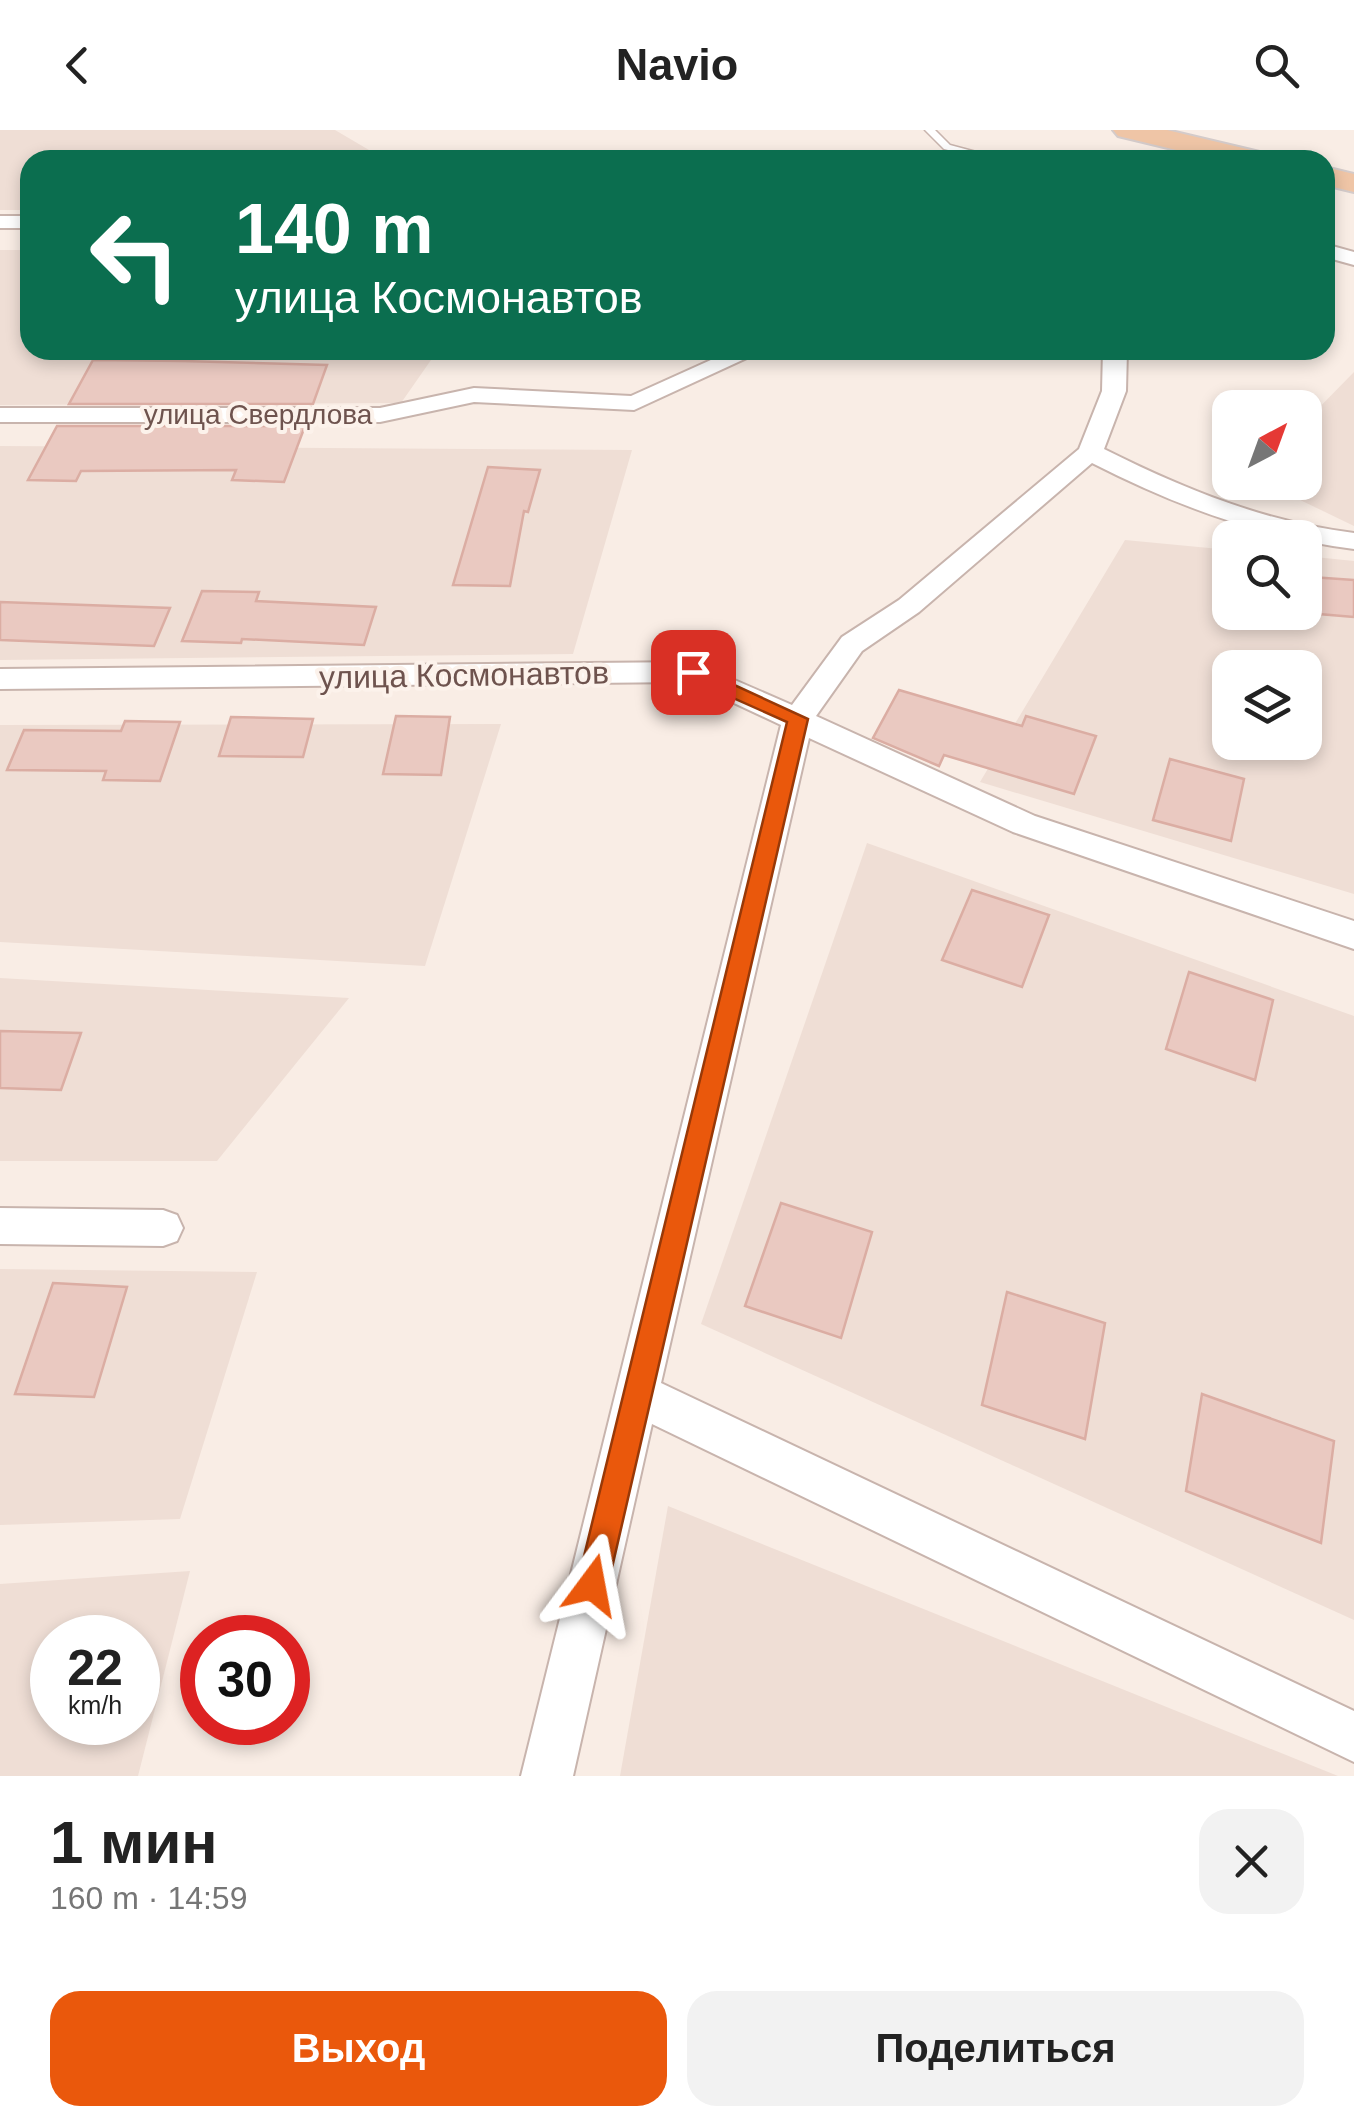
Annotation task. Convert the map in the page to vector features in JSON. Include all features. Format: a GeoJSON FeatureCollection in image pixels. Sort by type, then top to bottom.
{"type":"FeatureCollection","features":[{"type":"Feature","properties":{"kind":"main road"},"geometry":{"type":"LineString","coordinates":[[1128,130],[1213,150]]}},
{"type":"Feature","properties":{"kind":"street","name":"улица Свердлова"},"geometry":{"type":"LineString","coordinates":[[0,415],[380,415],[474,395],[634,402],[729,360]]}},
{"type":"Feature","properties":{"kind":"street"},"geometry":{"type":"LineString","coordinates":[[548,1776],[798,719],[852,644],[909,606],[1090,452],[1114,391],[1115,360]]}},
{"type":"Feature","properties":{"kind":"street"},"geometry":{"type":"LineString","coordinates":[[1090,452],[1142,479],[1301,537],[1354,541]]}},
{"type":"Feature","properties":{"kind":"street","name":"улица Космонавтов"},"geometry":{"type":"LineString","coordinates":[[0,679],[693,672],[1024,824],[1354,935]]}},
{"type":"Feature","properties":{"kind":"street"},"geometry":{"type":"LineString","coordinates":[[0,1226],[163,1228]]}},
{"type":"Feature","properties":{"kind":"street"},"geometry":{"type":"LineString","coordinates":[[637,1394],[1354,1737]]}},
{"type":"Feature","properties":{"kind":"lane"},"geometry":{"type":"LineString","coordinates":[[930,130],[947,148],[956,150]]}},
{"type":"Feature","properties":{"kind":"shaded area"},"geometry":{"type":"Polygon","coordinates":[[[0,130],[335,130],[369,150],[20,150],[20,210],[0,210],[0,130]]]}},
{"type":"Feature","properties":{"kind":"shaded area"},"geometry":{"type":"Polygon","coordinates":[[[0,250],[20,250],[20,360],[431,360],[401,403],[0,405],[0,250]]]}},
{"type":"Feature","properties":{"kind":"shaded area"},"geometry":{"type":"Polygon","coordinates":[[[1354,372],[1354,526],[1300,500],[1322,500],[1322,405],[1354,372]]]}},
{"type":"Feature","properties":{"kind":"shaded area"},"geometry":{"type":"Polygon","coordinates":[[[0,446],[632,450],[573,654],[0,660],[0,446]]]}},
{"type":"Feature","properties":{"kind":"shaded area"},"geometry":{"type":"Polygon","coordinates":[[[1125,540],[1212,548],[1212,630],[1322,630],[1322,558],[1354,561],[1354,894],[980,782],[1125,540]]]}},
{"type":"Feature","properties":{"kind":"shaded area"},"geometry":{"type":"Polygon","coordinates":[[[501,724],[425,966],[0,942],[0,725],[501,724]]]}},
{"type":"Feature","properties":{"kind":"shaded area"},"geometry":{"type":"Polygon","coordinates":[[[867,843],[1354,1016],[1354,1620],[701,1324],[867,843]]]}},
{"type":"Feature","properties":{"kind":"shaded area"},"geometry":{"type":"Polygon","coordinates":[[[0,978],[349,998],[217,1161],[0,1161],[0,978]]]}},
{"type":"Feature","properties":{"kind":"shaded area"},"geometry":{"type":"Polygon","coordinates":[[[0,1269],[257,1272],[180,1519],[0,1525],[0,1269]]]}},
{"type":"Feature","properties":{"kind":"shaded area"},"geometry":{"type":"Polygon","coordinates":[[[668,1506],[1338,1776],[620,1776],[668,1506]]]}},
{"type":"Feature","properties":{"kind":"shaded area"},"geometry":{"type":"Polygon","coordinates":[[[190,1571],[160,1689],[160,1615],[30,1615],[30,1745],[146,1745],[138,1776],[0,1776],[0,1584],[190,1571]]]}},
{"type":"Feature","properties":{"kind":"building"},"geometry":{"type":"Polygon","coordinates":[[[93,360],[327,365],[313,404],[69,404],[93,360]]]}},
{"type":"Feature","properties":{"kind":"building"},"geometry":{"type":"Polygon","coordinates":[[[57,426],[305,426],[284,482],[232,480],[236,470],[81,471],[76,481],[28,480],[57,426]]]}},
{"type":"Feature","properties":{"kind":"building"},"geometry":{"type":"Polygon","coordinates":[[[488,467],[540,470],[528,512],[524,511],[510,586],[453,585],[488,467]]]}},
{"type":"Feature","properties":{"kind":"building"},"geometry":{"type":"Polygon","coordinates":[[[1322,578],[1354,580],[1354,617],[1322,614],[1322,578]]]}},
{"type":"Feature","properties":{"kind":"building"},"geometry":{"type":"Polygon","coordinates":[[[202,591],[259,592],[256,601],[376,607],[364,645],[242,639],[241,643],[182,641],[202,591]]]}},
{"type":"Feature","properties":{"kind":"building"},"geometry":{"type":"Polygon","coordinates":[[[0,602],[170,608],[154,646],[0,640],[0,602]]]}},
{"type":"Feature","properties":{"kind":"building"},"geometry":{"type":"Polygon","coordinates":[[[899,690],[1022,726],[1026,716],[1096,736],[1074,794],[944,755],[939,766],[873,738],[899,690]]]}},
{"type":"Feature","properties":{"kind":"building"},"geometry":{"type":"Polygon","coordinates":[[[396,716],[450,717],[441,775],[383,774],[396,716]]]}},
{"type":"Feature","properties":{"kind":"building"},"geometry":{"type":"Polygon","coordinates":[[[231,717],[313,719],[303,757],[219,756],[231,717]]]}},
{"type":"Feature","properties":{"kind":"building"},"geometry":{"type":"Polygon","coordinates":[[[125,721],[180,722],[160,781],[103,780],[106,771],[7,770],[24,730],[121,731],[125,721]]]}},
{"type":"Feature","properties":{"kind":"building"},"geometry":{"type":"Polygon","coordinates":[[[1170,759],[1244,779],[1231,841],[1153,820],[1170,759]]]}},
{"type":"Feature","properties":{"kind":"building"},"geometry":{"type":"Polygon","coordinates":[[[972,890],[1049,915],[1022,987],[942,960],[972,890]]]}},
{"type":"Feature","properties":{"kind":"building"},"geometry":{"type":"Polygon","coordinates":[[[1189,972],[1273,1000],[1255,1080],[1166,1049],[1189,972]]]}},
{"type":"Feature","properties":{"kind":"building"},"geometry":{"type":"Polygon","coordinates":[[[0,1031],[81,1033],[61,1090],[0,1088],[0,1031]]]}},
{"type":"Feature","properties":{"kind":"building"},"geometry":{"type":"Polygon","coordinates":[[[781,1203],[872,1232],[841,1338],[745,1306],[781,1203]]]}},
{"type":"Feature","properties":{"kind":"building"},"geometry":{"type":"Polygon","coordinates":[[[53,1283],[127,1287],[94,1397],[15,1394],[53,1283]]]}},
{"type":"Feature","properties":{"kind":"building"},"geometry":{"type":"Polygon","coordinates":[[[1007,1292],[1105,1323],[1085,1439],[982,1405],[1007,1292]]]}},
{"type":"Feature","properties":{"kind":"building"},"geometry":{"type":"Polygon","coordinates":[[[1202,1394],[1334,1441],[1321,1543],[1186,1491],[1202,1394]]]}},
{"type":"Feature","properties":{"kind":"route"},"geometry":{"type":"LineString","coordinates":[[592,1585],[798,719],[693,672]]}}]}
